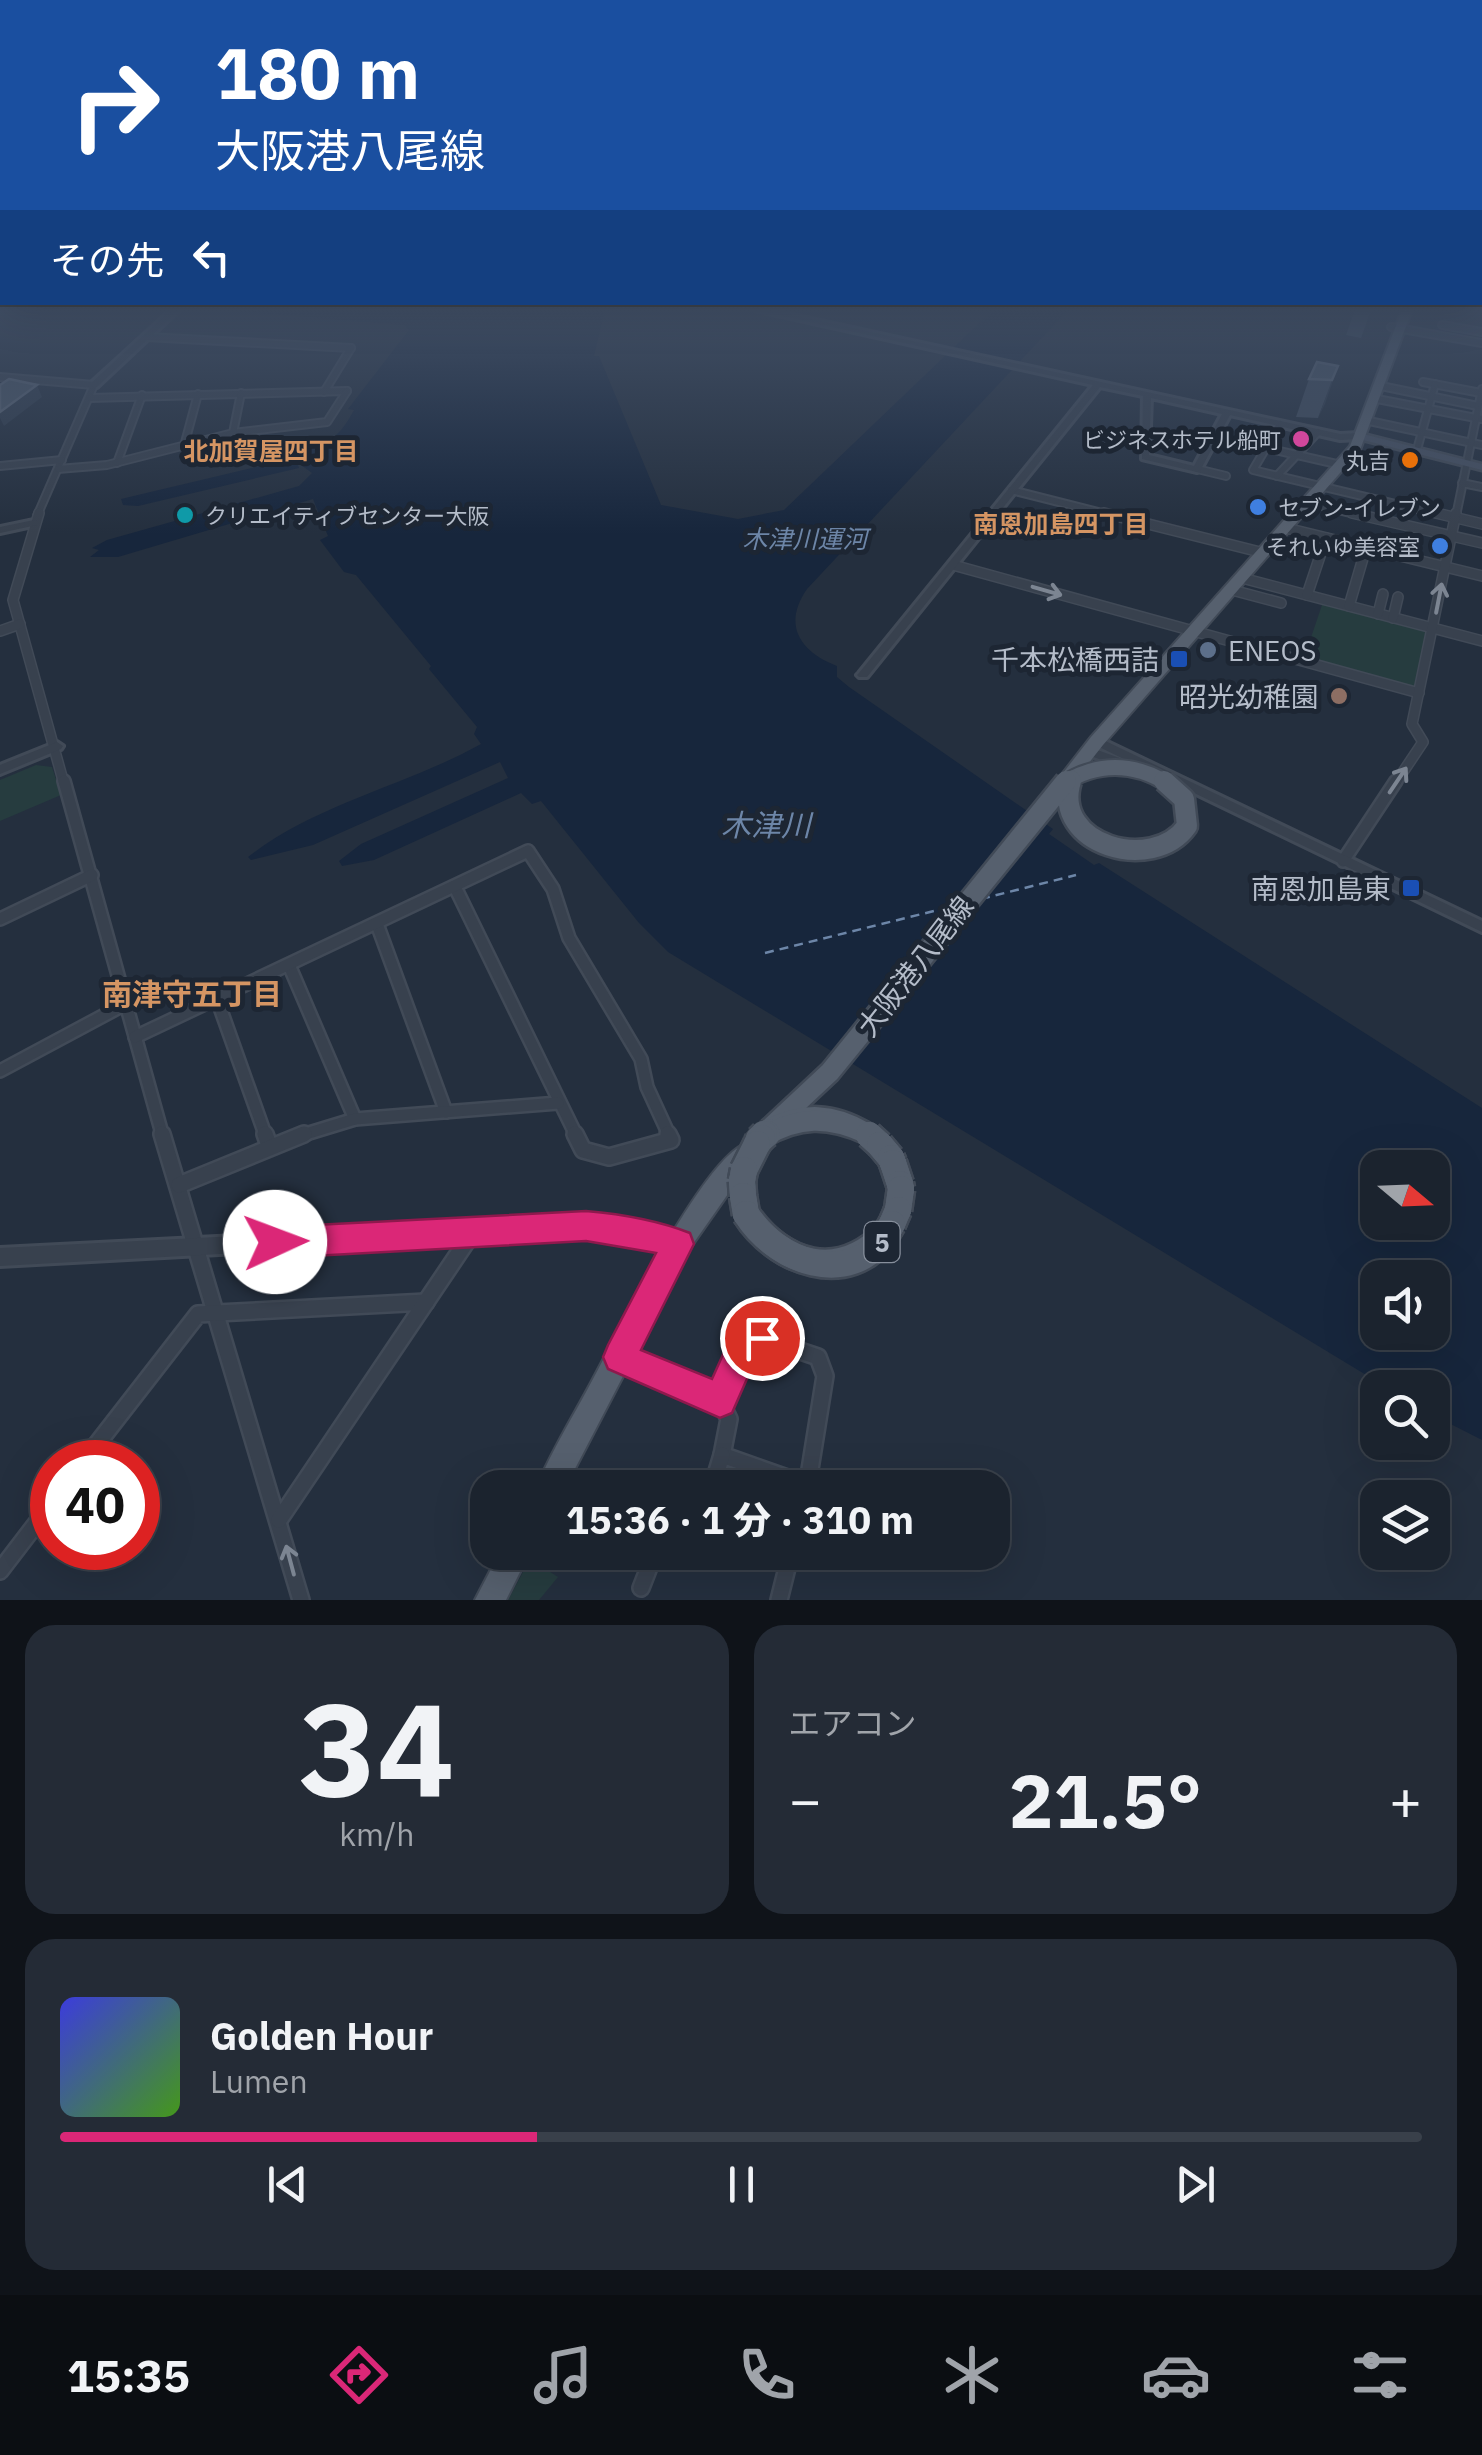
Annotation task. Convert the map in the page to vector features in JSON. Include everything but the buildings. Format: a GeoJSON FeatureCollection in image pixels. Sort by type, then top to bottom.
{"type":"FeatureCollection","features":[{"type":"Feature","properties":{"kind":"main road","name":"大阪港八尾線"},"geometry":{"type":"LineString","coordinates":[[1359,436],[1355,426],[1372,385]]}},
{"type":"Feature","properties":{"kind":"main road","name":"大阪港八尾線"},"geometry":{"type":"LineString","coordinates":[[560,1470],[678,1244],[727,1173],[760,1139],[798,1118],[842,1120],[882,1145],[900,1184],[892,1228],[864,1254],[820,1264],[774,1248],[746,1213],[741,1190],[743,1168],[752,1148],[759,1139],[768,1131],[790,1120],[798,1118],[813,1116],[834,1117],[857,1125],[874,1136],[890,1154],[900,1177],[901,1195],[897,1218],[892,1228],[885,1238],[864,1256],[825,1266],[785,1256],[774,1249],[745,1214],[740,1188],[741,1175],[745,1161],[752,1148],[759,1138],[854,1044],[1061,785],[1071,778],[1076,774],[1098,768],[1105,767],[1120,767],[1129,768],[1142,772],[1163,781],[1173,789],[1185,803],[1188,812],[1188,820],[1184,834],[1176,842],[1160,849],[1148,851],[1121,849],[1102,843],[1091,838],[1073,822],[1064,800],[1065,790],[1067,786],[1069,782],[1079,774],[1110,767],[1138,771],[1169,786],[1186,807],[1185,830],[1170,844],[1148,850],[1115,847],[1092,837],[1074,822],[1065,800],[1066,790],[1069,776],[1341,465],[1369,421],[1381,385]]}},
{"type":"Feature","properties":{"kind":"main road"},"geometry":{"type":"LineString","coordinates":[[1359,436],[1418,446],[1482,464]]}},
{"type":"Feature","properties":{"kind":"main road"},"geometry":{"type":"LineString","coordinates":[[1359,436],[1467,460]]}},
{"type":"Feature","properties":{"kind":"main road"},"geometry":{"type":"LineString","coordinates":[[490,1600],[506,1570]]}},
{"type":"Feature","properties":{"kind":"street"},"geometry":{"type":"LineString","coordinates":[[90,385],[94,385],[90,398],[34,523],[13,595],[197,1246],[212,1313],[280,1520],[301,1600]]}},
{"type":"Feature","properties":{"kind":"street"},"geometry":{"type":"LineString","coordinates":[[324,392],[328,385]]}},
{"type":"Feature","properties":{"kind":"street"},"geometry":{"type":"LineString","coordinates":[[862,676],[1097,385],[1318,432],[1359,436]]}},
{"type":"Feature","properties":{"kind":"street"},"geometry":{"type":"LineString","coordinates":[[1418,446],[1435,385]]}},
{"type":"Feature","properties":{"kind":"street"},"geometry":{"type":"LineString","coordinates":[[1344,861],[1423,742],[1412,724],[1470,442],[1478,430],[1482,391],[1439,385]]}},
{"type":"Feature","properties":{"kind":"street"},"geometry":{"type":"LineString","coordinates":[[1379,393],[1405,387],[1478,406]]}},
{"type":"Feature","properties":{"kind":"street"},"geometry":{"type":"LineString","coordinates":[[0,466],[117,463],[233,432],[327,422],[347,392],[90,398]]}},
{"type":"Feature","properties":{"kind":"street"},"geometry":{"type":"LineString","coordinates":[[233,432],[241,393]]}},
{"type":"Feature","properties":{"kind":"street"},"geometry":{"type":"LineString","coordinates":[[1379,393],[1479,419]]}},
{"type":"Feature","properties":{"kind":"street"},"geometry":{"type":"LineString","coordinates":[[184,446],[198,394]]}},
{"type":"Feature","properties":{"kind":"street"},"geometry":{"type":"LineString","coordinates":[[117,463],[142,395]]}},
{"type":"Feature","properties":{"kind":"street"},"geometry":{"type":"LineString","coordinates":[[1146,395],[1145,457],[1226,476]]}},
{"type":"Feature","properties":{"kind":"street"},"geometry":{"type":"LineString","coordinates":[[1197,469],[1227,412]]}},
{"type":"Feature","properties":{"kind":"street"},"geometry":{"type":"LineString","coordinates":[[1369,421],[1482,444]]}},
{"type":"Feature","properties":{"kind":"street"},"geometry":{"type":"LineString","coordinates":[[1280,424],[1254,470],[1482,524]]}},
{"type":"Feature","properties":{"kind":"street"},"geometry":{"type":"LineString","coordinates":[[1277,476],[1318,432]]}},
{"type":"Feature","properties":{"kind":"street"},"geometry":{"type":"LineString","coordinates":[[1266,448],[1341,465]]}},
{"type":"Feature","properties":{"kind":"street"},"geometry":{"type":"LineString","coordinates":[[1462,483],[1482,488]]}},
{"type":"Feature","properties":{"kind":"street"},"geometry":{"type":"LineString","coordinates":[[1011,490],[1264,553]]}},
{"type":"Feature","properties":{"kind":"street"},"geometry":{"type":"LineString","coordinates":[[1308,503],[1482,543]]}},
{"type":"Feature","properties":{"kind":"street"},"geometry":{"type":"LineString","coordinates":[[0,530],[34,523]]}},
{"type":"Feature","properties":{"kind":"street"},"geometry":{"type":"LineString","coordinates":[[1286,528],[1482,576]]}},
{"type":"Feature","properties":{"kind":"street"},"geometry":{"type":"LineString","coordinates":[[1307,595],[1326,538]]}},
{"type":"Feature","properties":{"kind":"street"},"geometry":{"type":"LineString","coordinates":[[1349,606],[1366,548]]}},
{"type":"Feature","properties":{"kind":"street"},"geometry":{"type":"LineString","coordinates":[[953,565],[1419,693]]}},
{"type":"Feature","properties":{"kind":"street"},"geometry":{"type":"LineString","coordinates":[[1237,584],[1307,595],[1482,642]]}},
{"type":"Feature","properties":{"kind":"street"},"geometry":{"type":"LineString","coordinates":[[1237,584],[1281,603]]}},
{"type":"Feature","properties":{"kind":"street"},"geometry":{"type":"LineString","coordinates":[[1378,614],[1383,594]]}},
{"type":"Feature","properties":{"kind":"street"},"geometry":{"type":"LineString","coordinates":[[1392,618],[1398,598]]}},
{"type":"Feature","properties":{"kind":"street"},"geometry":{"type":"LineString","coordinates":[[0,632],[20,624]]}},
{"type":"Feature","properties":{"kind":"street"},"geometry":{"type":"LineString","coordinates":[[0,770],[56,746]]}},
{"type":"Feature","properties":{"kind":"street"},"geometry":{"type":"LineString","coordinates":[[1093,746],[1205,793],[1482,927]]}},
{"type":"Feature","properties":{"kind":"street"},"geometry":{"type":"LineString","coordinates":[[135,1037],[528,851],[553,889],[568,938],[641,1059],[647,1088],[671,1140],[610,1157],[583,1150],[455,888]]}},
{"type":"Feature","properties":{"kind":"street"},"geometry":{"type":"LineString","coordinates":[[0,919],[92,875]]}},
{"type":"Feature","properties":{"kind":"street"},"geometry":{"type":"LineString","coordinates":[[377,924],[446,1112]]}},
{"type":"Feature","properties":{"kind":"street"},"geometry":{"type":"LineString","coordinates":[[289,965],[355,1118]]}},
{"type":"Feature","properties":{"kind":"street"},"geometry":{"type":"LineString","coordinates":[[217,999],[269,1145]]}},
{"type":"Feature","properties":{"kind":"street"},"geometry":{"type":"LineString","coordinates":[[0,1071],[127,1003]]}},
{"type":"Feature","properties":{"kind":"street"},"geometry":{"type":"LineString","coordinates":[[179,1185],[269,1145],[355,1118],[558,1104]]}},
{"type":"Feature","properties":{"kind":"street"},"geometry":{"type":"LineString","coordinates":[[0,1257],[586,1226],[622,1229],[678,1244]]}},
{"type":"Feature","properties":{"kind":"street"},"geometry":{"type":"LineString","coordinates":[[280,1520],[471,1235]]}},
{"type":"Feature","properties":{"kind":"street"},"geometry":{"type":"LineString","coordinates":[[100,1440],[198,1314],[426,1302]]}},
{"type":"Feature","properties":{"kind":"street"},"geometry":{"type":"LineString","coordinates":[[720,1400],[750,1340],[762,1338],[818,1357],[824,1376],[809,1470]]}},
{"type":"Feature","properties":{"kind":"street"},"geometry":{"type":"LineString","coordinates":[[620,1357],[720,1400],[729,1419],[717,1470]]}},
{"type":"Feature","properties":{"kind":"street"},"geometry":{"type":"LineString","coordinates":[[722,1455],[763,1470]]}},
{"type":"Feature","properties":{"kind":"street"},"geometry":{"type":"LineString","coordinates":[[0,1571],[30,1531]]}},
{"type":"Feature","properties":{"kind":"street"},"geometry":{"type":"LineString","coordinates":[[641,1588],[648,1570]]}},
{"type":"Feature","properties":{"kind":"street"},"geometry":{"type":"LineString","coordinates":[[779,1600],[786,1570]]}},
{"type":"Feature","properties":{"kind":"green space"},"geometry":{"type":"Polygon","coordinates":[[[1323,602],[1428,631],[1415,689],[1304,658],[1323,602]]]}},
{"type":"Feature","properties":{"kind":"green space"},"geometry":{"type":"Polygon","coordinates":[[[36,765],[52,767],[61,795],[0,821],[0,780],[36,765]]]}},
{"type":"Feature","properties":{"kind":"green space"},"geometry":{"type":"Polygon","coordinates":[[[524,1570],[547,1570],[558,1577],[539,1600],[508,1600],[524,1570]]]}},
{"type":"Feature","properties":{"kind":"water","name":"木津川"},"geometry":{"type":"Polygon","coordinates":[[[367,385],[611,385],[661,505],[738,519],[784,510],[915,385],[998,385],[807,589],[796,614],[799,636],[813,653],[837,666],[837,677],[849,687],[1053,829],[1049,834],[1482,1108],[1482,1440],[1450,1424],[1450,1370],[1360,1371],[668,952],[639,923],[541,801],[532,804],[521,793],[374,860],[342,866],[339,861],[361,844],[508,778],[500,762],[313,845],[251,860],[248,857],[303,822],[481,744],[474,734],[477,727],[356,575],[344,572],[320,540],[328,536],[313,499],[118,557],[90,557],[99,550],[92,548],[107,540],[299,486],[312,473],[297,462],[299,468],[138,506],[123,505],[121,499],[294,458],[298,450],[332,438],[354,410],[348,409],[367,385]]]}},
{"type":"Feature","properties":{"kind":"ferry route"},"geometry":{"type":"LineString","coordinates":[[981,899],[1076,875]]}},
{"type":"Feature","properties":{"kind":"ferry route"},"geometry":{"type":"LineString","coordinates":[[765,953],[954,906]]}},
{"type":"Feature","properties":{"kind":"place","name":"ビジネスホテル船町"},"geometry":{"type":"Point","coordinates":[1301,439]}},
{"type":"Feature","properties":{"kind":"place","name":"丸吉"},"geometry":{"type":"Point","coordinates":[1410,460]}},
{"type":"Feature","properties":{"kind":"place","name":"セブン-イレブン"},"geometry":{"type":"Point","coordinates":[1258,507]}},
{"type":"Feature","properties":{"kind":"place","name":"クリエイティブセンター大阪"},"geometry":{"type":"Point","coordinates":[185,515]}},
{"type":"Feature","properties":{"kind":"place","name":"それいゆ美容室"},"geometry":{"type":"Point","coordinates":[1440,546]}},
{"type":"Feature","properties":{"kind":"place","name":"ENEOS"},"geometry":{"type":"Point","coordinates":[1208,650]}},
{"type":"Feature","properties":{"kind":"place","name":"千本松橋西詰"},"geometry":{"type":"Point","coordinates":[1179,659]}},
{"type":"Feature","properties":{"kind":"place","name":"昭光幼稚園"},"geometry":{"type":"Point","coordinates":[1339,696]}},
{"type":"Feature","properties":{"kind":"place","name":"南恩加島東"},"geometry":{"type":"Point","coordinates":[1411,888]}},
{"type":"Feature","properties":{"kind":"district","name":"北加賀屋四丁目"},"geometry":{"type":"Point","coordinates":[271,450]}},
{"type":"Feature","properties":{"kind":"district","name":"南恩加島四丁目"},"geometry":{"type":"Point","coordinates":[1061,523]}},
{"type":"Feature","properties":{"kind":"district","name":"南津守五丁目"},"geometry":{"type":"Point","coordinates":[192,993]}},
{"type":"Feature","properties":{"kind":"route"},"geometry":{"type":"LineString","coordinates":[[275,1242],[471,1235],[586,1226],[622,1229],[678,1244],[620,1357],[720,1400],[746,1342],[762,1338]]}},
{"type":"Feature","properties":{"kind":"water label","name":"木津川運河"},"geometry":{"type":"Point","coordinates":[805,538]}}]}
